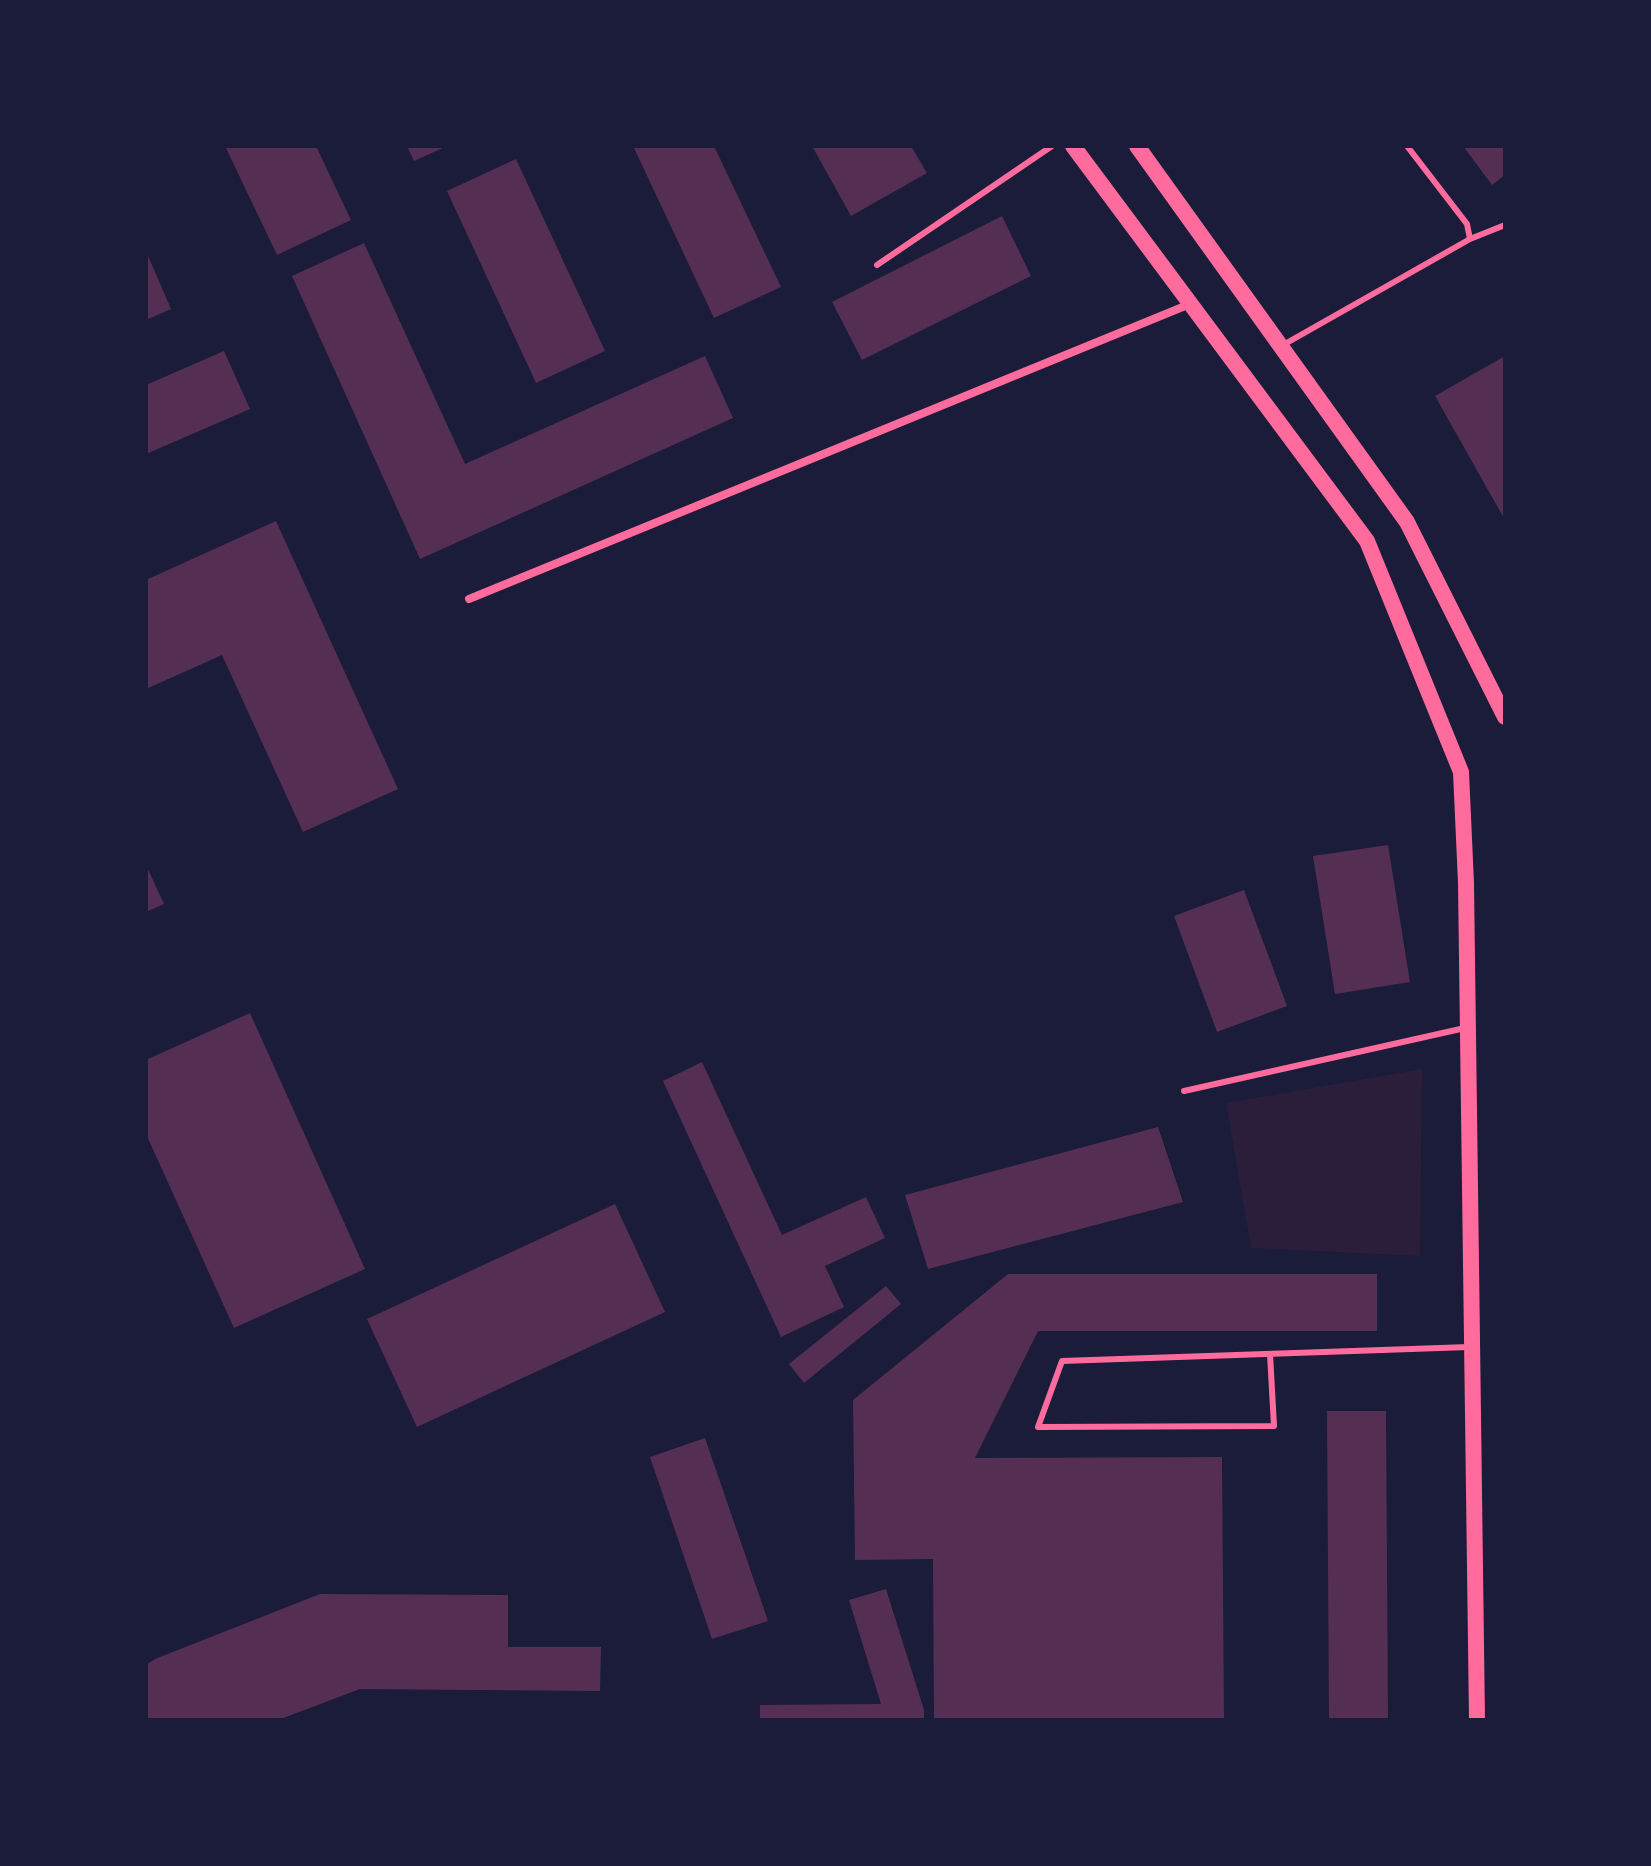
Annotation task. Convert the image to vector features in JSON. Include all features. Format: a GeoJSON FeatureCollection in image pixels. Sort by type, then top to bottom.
{"type":"FeatureCollection","features":[{"type":"Feature","properties":{"kind":"main road"},"geometry":{"type":"LineString","coordinates":[[1073,146],[1367,541],[1461,772],[1466,883],[1477,1720]]}},
{"type":"Feature","properties":{"kind":"main road"},"geometry":{"type":"LineString","coordinates":[[1137,146],[1407,522],[1505,717]]}},
{"type":"Feature","properties":{"kind":"street"},"geometry":{"type":"LineString","coordinates":[[469,599],[1191,304]]}},
{"type":"Feature","properties":{"kind":"lane"},"geometry":{"type":"LineString","coordinates":[[877,265],[1052,146]]}},
{"type":"Feature","properties":{"kind":"lane"},"geometry":{"type":"LineString","coordinates":[[1407,146],[1467,224],[1470,239]]}},
{"type":"Feature","properties":{"kind":"lane"},"geometry":{"type":"LineString","coordinates":[[1282,345],[1470,239],[1505,225]]}},
{"type":"Feature","properties":{"kind":"lane"},"geometry":{"type":"LineString","coordinates":[[1184,1091],[1468,1027]]}},
{"type":"Feature","properties":{"kind":"lane"},"geometry":{"type":"LineString","coordinates":[[1270,1354],[1274,1426],[1038,1427],[1062,1361],[1473,1347]]}},
{"type":"Feature","properties":{"kind":"shaded area"},"geometry":{"type":"Polygon","coordinates":[[[1422,1069],[1420,1256],[1251,1248],[1226,1103],[1422,1069]]]}},
{"type":"Feature","properties":{"kind":"building"},"geometry":{"type":"Polygon","coordinates":[[[225,146],[316,146],[351,220],[277,255],[225,146]]]}},
{"type":"Feature","properties":{"kind":"building"},"geometry":{"type":"Polygon","coordinates":[[[407,146],[447,146],[414,161],[407,146]]]}},
{"type":"Feature","properties":{"kind":"building"},"geometry":{"type":"Polygon","coordinates":[[[633,146],[714,146],[781,287],[714,318],[633,146]]]}},
{"type":"Feature","properties":{"kind":"building"},"geometry":{"type":"Polygon","coordinates":[[[812,146],[911,146],[927,173],[851,216],[812,146]]]}},
{"type":"Feature","properties":{"kind":"building"},"geometry":{"type":"Polygon","coordinates":[[[1463,146],[1505,146],[1505,175],[1492,185],[1463,146]]]}},
{"type":"Feature","properties":{"kind":"building"},"geometry":{"type":"Polygon","coordinates":[[[516,159],[605,351],[536,383],[447,191],[516,159]]]}},
{"type":"Feature","properties":{"kind":"building"},"geometry":{"type":"Polygon","coordinates":[[[1002,216],[1031,276],[862,360],[832,302],[1002,216]]]}},
{"type":"Feature","properties":{"kind":"building"},"geometry":{"type":"Polygon","coordinates":[[[364,243],[465,464],[705,356],[733,418],[420,559],[292,276],[364,243]]]}},
{"type":"Feature","properties":{"kind":"building"},"geometry":{"type":"Polygon","coordinates":[[[146,251],[171,309],[146,320],[146,251]]]}},
{"type":"Feature","properties":{"kind":"building"},"geometry":{"type":"Polygon","coordinates":[[[224,351],[250,409],[146,454],[146,385],[224,351]]]}},
{"type":"Feature","properties":{"kind":"building"},"geometry":{"type":"Polygon","coordinates":[[[1505,356],[1505,520],[1435,396],[1505,356]]]}},
{"type":"Feature","properties":{"kind":"building"},"geometry":{"type":"Polygon","coordinates":[[[276,521],[398,789],[303,832],[222,655],[146,689],[146,580],[276,521]]]}},
{"type":"Feature","properties":{"kind":"building"},"geometry":{"type":"Polygon","coordinates":[[[1388,845],[1410,982],[1335,994],[1313,856],[1388,845]]]}},
{"type":"Feature","properties":{"kind":"building"},"geometry":{"type":"Polygon","coordinates":[[[146,865],[164,904],[146,912],[146,865]]]}},
{"type":"Feature","properties":{"kind":"building"},"geometry":{"type":"Polygon","coordinates":[[[1244,890],[1287,1006],[1217,1032],[1174,916],[1244,890]]]}},
{"type":"Feature","properties":{"kind":"building"},"geometry":{"type":"Polygon","coordinates":[[[250,1013],[365,1269],[234,1328],[146,1134],[146,1060],[250,1013]]]}},
{"type":"Feature","properties":{"kind":"building"},"geometry":{"type":"Polygon","coordinates":[[[702,1062],[782,1235],[866,1197],[885,1238],[825,1266],[844,1307],[781,1337],[663,1081],[702,1062]]]}},
{"type":"Feature","properties":{"kind":"building"},"geometry":{"type":"Polygon","coordinates":[[[1158,1127],[1183,1202],[928,1269],[905,1195],[1158,1127]]]}},
{"type":"Feature","properties":{"kind":"building"},"geometry":{"type":"Polygon","coordinates":[[[615,1204],[665,1312],[417,1427],[367,1319],[615,1204]]]}},
{"type":"Feature","properties":{"kind":"building"},"geometry":{"type":"Polygon","coordinates":[[[1008,1274],[1377,1274],[1377,1331],[1038,1331],[975,1458],[1222,1457],[1224,1720],[934,1720],[933,1559],[855,1560],[853,1400],[1008,1274]]]}},
{"type":"Feature","properties":{"kind":"building"},"geometry":{"type":"Polygon","coordinates":[[[886,1286],[901,1304],[804,1383],[789,1364],[886,1286]]]}},
{"type":"Feature","properties":{"kind":"building"},"geometry":{"type":"Polygon","coordinates":[[[1327,1411],[1386,1411],[1388,1720],[1329,1720],[1327,1411]]]}},
{"type":"Feature","properties":{"kind":"building"},"geometry":{"type":"Polygon","coordinates":[[[705,1438],[768,1621],[712,1639],[650,1457],[705,1438]]]}},
{"type":"Feature","properties":{"kind":"building"},"geometry":{"type":"Polygon","coordinates":[[[886,1589],[924,1710],[924,1720],[760,1720],[760,1705],[881,1704],[849,1600],[886,1589]]]}},
{"type":"Feature","properties":{"kind":"building"},"geometry":{"type":"Polygon","coordinates":[[[320,1594],[508,1595],[508,1647],[601,1647],[600,1691],[360,1689],[278,1720],[146,1720],[146,1665],[320,1594]]]}}]}
